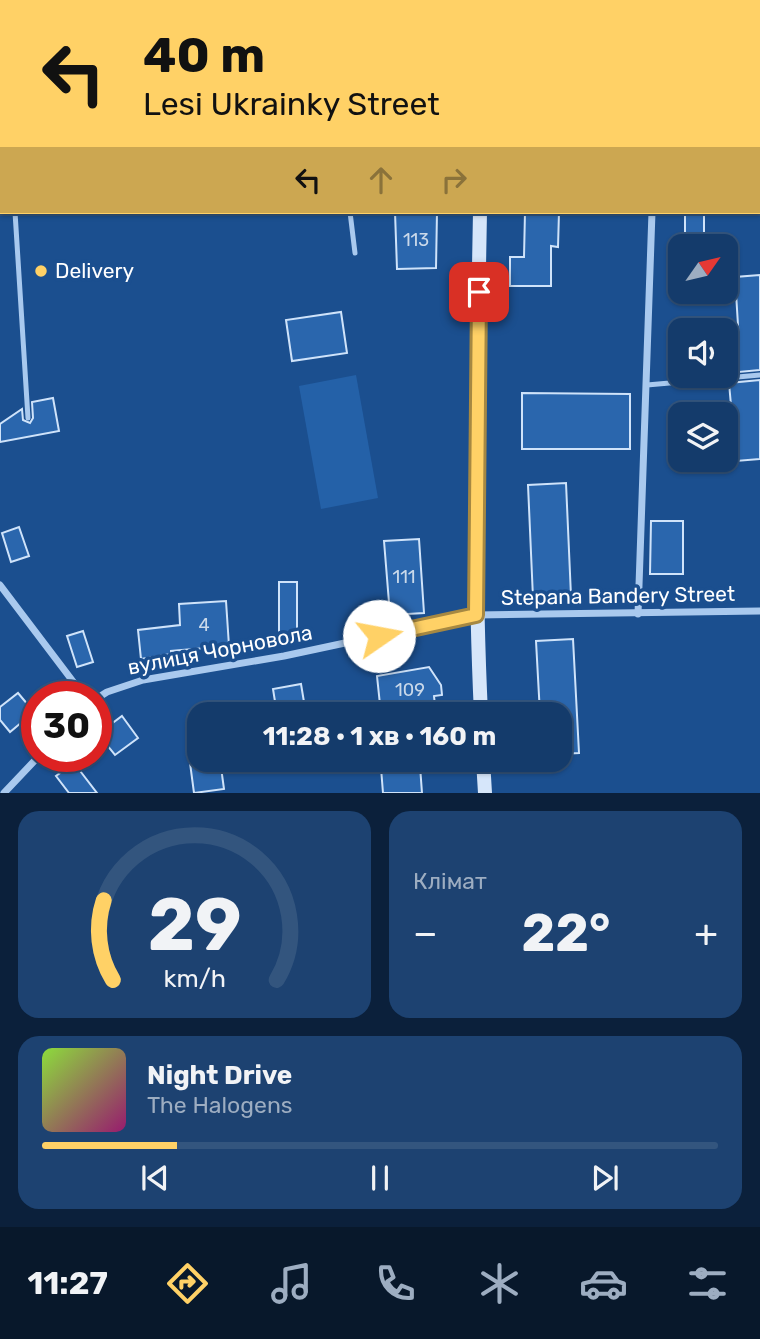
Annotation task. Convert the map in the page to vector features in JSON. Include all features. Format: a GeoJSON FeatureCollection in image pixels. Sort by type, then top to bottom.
{"type":"FeatureCollection","features":[{"type":"Feature","properties":{"kind":"main road"},"geometry":{"type":"LineString","coordinates":[[480,214],[476,615],[480,702]]}},
{"type":"Feature","properties":{"kind":"main road"},"geometry":{"type":"LineString","coordinates":[[484,772],[485,793]]}},
{"type":"Feature","properties":{"kind":"street"},"geometry":{"type":"LineString","coordinates":[[638,614],[652,214]]}},
{"type":"Feature","properties":{"kind":"street"},"geometry":{"type":"LineString","coordinates":[[0,585],[73,681]]}},
{"type":"Feature","properties":{"kind":"street","name":"Stepana Bandery Street"},"geometry":{"type":"LineString","coordinates":[[476,615],[760,611]]}},
{"type":"Feature","properties":{"kind":"street","name":"вулиця Чорновола"},"geometry":{"type":"LineString","coordinates":[[112,690],[143,680],[284,656],[476,615]]}},
{"type":"Feature","properties":{"kind":"street"},"geometry":{"type":"LineString","coordinates":[[4,793],[24,772]]}},
{"type":"Feature","properties":{"kind":"lane"},"geometry":{"type":"LineString","coordinates":[[15,214],[28,418]]}},
{"type":"Feature","properties":{"kind":"lane"},"geometry":{"type":"LineString","coordinates":[[350,214],[355,253]]}},
{"type":"Feature","properties":{"kind":"lane"},"geometry":{"type":"LineString","coordinates":[[647,384],[760,375]]}},
{"type":"Feature","properties":{"kind":"shaded area"},"geometry":{"type":"Polygon","coordinates":[[[356,375],[378,498],[321,509],[299,386],[356,375]]]}},
{"type":"Feature","properties":{"kind":"building"},"geometry":{"type":"Polygon","coordinates":[[[395,214],[437,214],[436,268],[397,269],[395,214]]]}},
{"type":"Feature","properties":{"kind":"building"},"geometry":{"type":"Polygon","coordinates":[[[525,214],[559,214],[558,247],[551,246],[551,286],[510,286],[510,257],[524,257],[525,214]]]}},
{"type":"Feature","properties":{"kind":"building"},"geometry":{"type":"Polygon","coordinates":[[[685,214],[704,214],[704,233],[685,233],[685,214]]]}},
{"type":"Feature","properties":{"kind":"building"},"geometry":{"type":"Polygon","coordinates":[[[760,275],[760,370],[738,372],[738,277],[760,275]]]}},
{"type":"Feature","properties":{"kind":"building"},"geometry":{"type":"Polygon","coordinates":[[[341,312],[347,353],[292,361],[286,320],[341,312]]]}},
{"type":"Feature","properties":{"kind":"building"},"geometry":{"type":"Polygon","coordinates":[[[760,380],[760,459],[738,461],[738,402],[731,402],[729,388],[738,388],[738,382],[760,380]]]}},
{"type":"Feature","properties":{"kind":"building"},"geometry":{"type":"Polygon","coordinates":[[[522,393],[630,394],[630,449],[522,449],[522,393]]]}},
{"type":"Feature","properties":{"kind":"building"},"geometry":{"type":"Polygon","coordinates":[[[53,398],[59,431],[0,442],[0,424],[22,409],[23,420],[30,423],[33,418],[32,402],[53,398]]]}},
{"type":"Feature","properties":{"kind":"building"},"geometry":{"type":"Polygon","coordinates":[[[566,483],[571,596],[533,598],[528,485],[566,483]]]}},
{"type":"Feature","properties":{"kind":"building"},"geometry":{"type":"Polygon","coordinates":[[[651,521],[683,521],[683,574],[650,574],[651,521]]]}},
{"type":"Feature","properties":{"kind":"building"},"geometry":{"type":"Polygon","coordinates":[[[19,527],[29,556],[11,562],[2,533],[19,527]]]}},
{"type":"Feature","properties":{"kind":"building"},"geometry":{"type":"Polygon","coordinates":[[[419,539],[424,613],[390,615],[384,541],[419,539]]]}},
{"type":"Feature","properties":{"kind":"building"},"geometry":{"type":"Polygon","coordinates":[[[279,582],[297,582],[297,641],[279,641],[279,582]]]}},
{"type":"Feature","properties":{"kind":"building"},"geometry":{"type":"Polygon","coordinates":[[[226,601],[229,646],[171,651],[171,654],[141,659],[138,630],[180,625],[179,604],[226,601]]]}},
{"type":"Feature","properties":{"kind":"building"},"geometry":{"type":"Polygon","coordinates":[[[83,631],[93,662],[77,667],[67,636],[83,631]]]}},
{"type":"Feature","properties":{"kind":"building"},"geometry":{"type":"Polygon","coordinates":[[[573,639],[579,753],[572,753],[572,702],[539,702],[536,641],[573,639]]]}},
{"type":"Feature","properties":{"kind":"building"},"geometry":{"type":"Polygon","coordinates":[[[429,667],[441,685],[442,695],[434,696],[435,702],[380,702],[377,676],[429,667]]]}},
{"type":"Feature","properties":{"kind":"building"},"geometry":{"type":"Polygon","coordinates":[[[301,684],[304,702],[275,702],[273,689],[301,684]]]}},
{"type":"Feature","properties":{"kind":"building"},"geometry":{"type":"Polygon","coordinates":[[[18,693],[21,697],[21,723],[10,732],[0,720],[0,707],[18,693]]]}},
{"type":"Feature","properties":{"kind":"building"},"geometry":{"type":"Polygon","coordinates":[[[122,716],[138,738],[115,755],[112,751],[112,724],[122,716]]]}},
{"type":"Feature","properties":{"kind":"building"},"geometry":{"type":"Polygon","coordinates":[[[62,772],[81,772],[97,793],[69,793],[56,776],[62,772]]]}},
{"type":"Feature","properties":{"kind":"building"},"geometry":{"type":"Polygon","coordinates":[[[191,772],[222,772],[224,789],[194,793],[191,772]]]}},
{"type":"Feature","properties":{"kind":"building"},"geometry":{"type":"Polygon","coordinates":[[[381,772],[420,772],[422,793],[383,793],[381,772]]]}},
{"type":"Feature","properties":{"kind":"place","name":"Delivery"},"geometry":{"type":"Point","coordinates":[41,271]}},
{"type":"Feature","properties":{"kind":"route"},"geometry":{"type":"LineString","coordinates":[[379,636],[476,615],[475,452],[479,292]]}}]}
